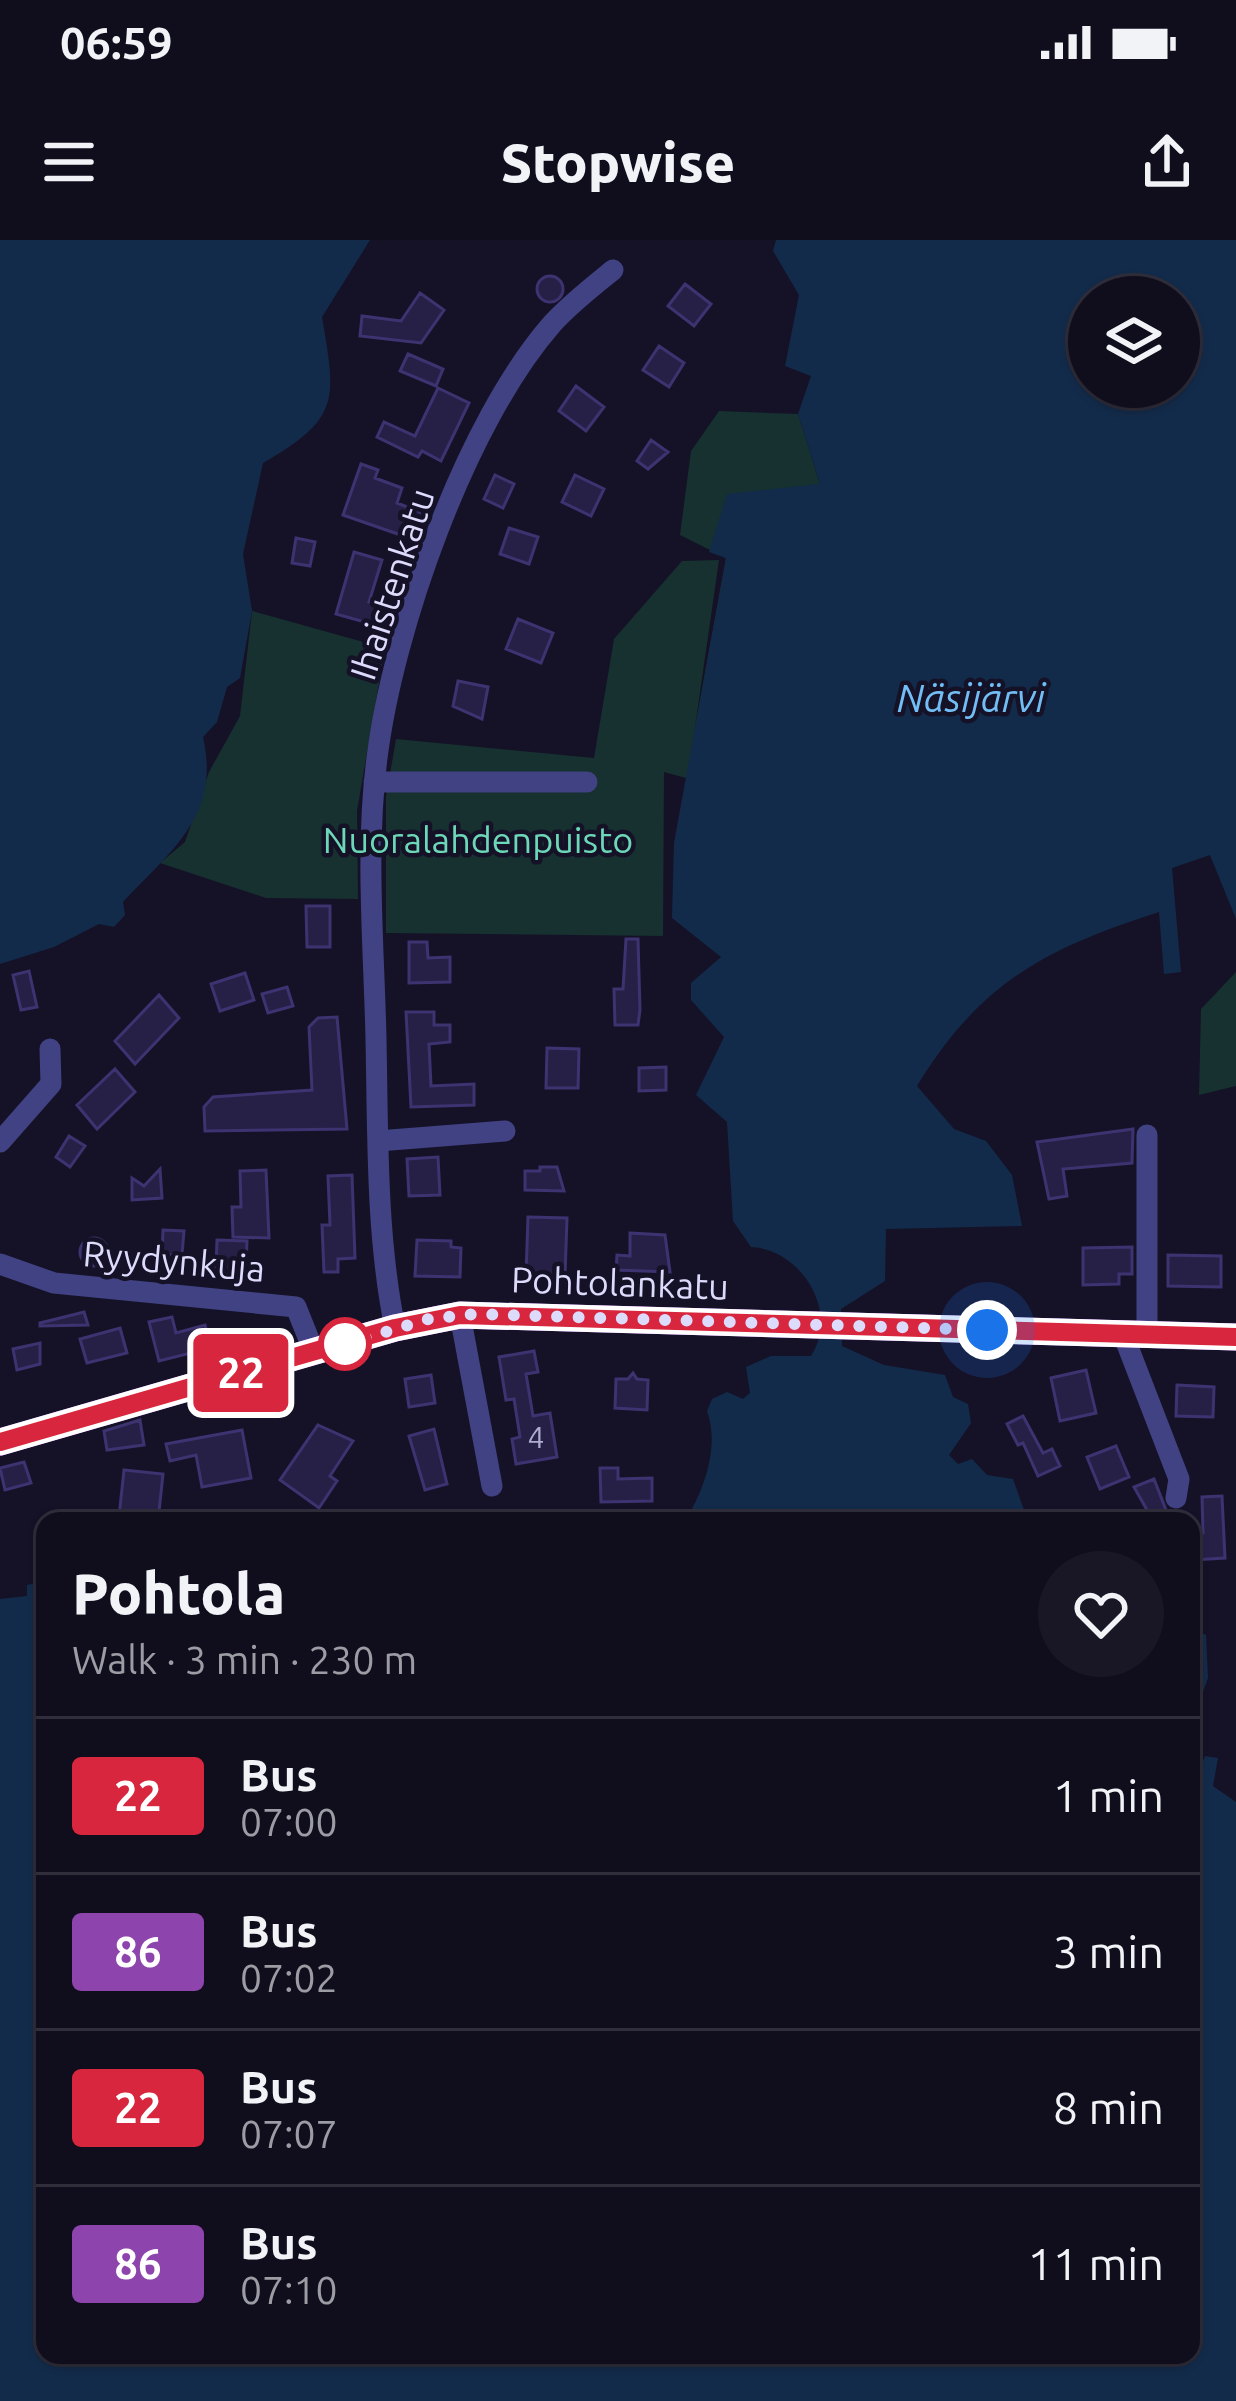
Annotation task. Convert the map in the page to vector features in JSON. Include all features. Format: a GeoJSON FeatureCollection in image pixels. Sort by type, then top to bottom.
{"type":"FeatureCollection","features":[{"type":"Feature","properties":{"kind":"main road","name":"Pohtolankatu"},"geometry":{"type":"LineString","coordinates":[[0,1442],[395,1328],[460,1315],[1236,1337]]}},
{"type":"Feature","properties":{"kind":"street","name":"Ihaistenkatu"},"geometry":{"type":"LineString","coordinates":[[395,1328],[384,1277],[378,1141],[374,782],[399,646],[453,499],[533,348],[553,323],[613,270]]}},
{"type":"Feature","properties":{"kind":"street"},"geometry":{"type":"LineString","coordinates":[[374,782],[587,782]]}},
{"type":"Feature","properties":{"kind":"street"},"geometry":{"type":"LineString","coordinates":[[0,1142],[51,1084],[50,1049]]}},
{"type":"Feature","properties":{"kind":"street"},"geometry":{"type":"LineString","coordinates":[[378,1141],[506,1131]]}},
{"type":"Feature","properties":{"kind":"street"},"geometry":{"type":"LineString","coordinates":[[1147,1136],[1135,1334],[1179,1479],[1176,1498]]}},
{"type":"Feature","properties":{"kind":"street","name":"Ryydynkuja"},"geometry":{"type":"LineString","coordinates":[[0,1264],[54,1283],[296,1306],[314,1352]]}},
{"type":"Feature","properties":{"kind":"street"},"geometry":{"type":"LineString","coordinates":[[460,1315],[492,1486]]}},
{"type":"Feature","properties":{"kind":"green space","name":"Nuoralahdenpuisto"},"geometry":{"type":"Polygon","coordinates":[[[719,411],[798,414],[820,484],[686,778],[664,772],[663,936],[386,933],[386,797],[396,739],[594,758],[614,639],[682,561],[719,560],[695,727],[726,558],[680,535],[691,451],[719,411]]]}},
{"type":"Feature","properties":{"kind":"green space"},"geometry":{"type":"Polygon","coordinates":[[[252,611],[385,648],[357,811],[358,899],[266,898],[160,863],[185,842],[209,772],[240,716],[252,611]]]}},
{"type":"Feature","properties":{"kind":"green space"},"geometry":{"type":"Polygon","coordinates":[[[1236,972],[1236,1086],[1199,1095],[1201,1009],[1236,972]]]}},
{"type":"Feature","properties":{"kind":"water"},"geometry":{"type":"Polygon","coordinates":[[[0,240],[370,240],[322,317],[330,388],[320,419],[263,463],[243,554],[252,611],[240,678],[227,687],[217,722],[203,737],[205,789],[188,830],[123,902],[125,915],[114,927],[99,924],[54,947],[0,964],[0,240]]]}},
{"type":"Feature","properties":{"kind":"water","name":"Näsijärvi"},"geometry":{"type":"Polygon","coordinates":[[[776,240],[1236,240],[1236,919],[1210,855],[1172,868],[1181,972],[1164,974],[1159,912],[1050,955],[992,995],[966,1020],[917,1086],[954,1129],[986,1141],[1012,1175],[1022,1226],[886,1229],[885,1281],[841,1309],[842,1346],[884,1365],[945,1375],[953,1397],[968,1404],[971,1423],[949,1455],[958,1464],[972,1459],[987,1475],[1013,1479],[1022,1512],[690,1512],[708,1468],[712,1439],[707,1411],[712,1399],[727,1392],[743,1399],[750,1393],[746,1367],[771,1356],[811,1356],[821,1321],[811,1286],[800,1271],[769,1250],[751,1247],[733,1221],[727,1122],[696,1095],[724,1037],[691,1000],[691,983],[721,957],[672,918],[674,843],[726,558],[709,552],[727,494],[820,484],[798,414],[811,376],[785,366],[799,295],[773,251],[776,240]]]}},
{"type":"Feature","properties":{"kind":"water"},"geometry":{"type":"Polygon","coordinates":[[[36,1583],[36,2364],[1200,2364],[1200,1769],[1205,1756],[1218,1758],[1213,1786],[1236,1802],[1236,2401],[0,2401],[0,1599],[27,1596],[27,1585],[36,1583]]]}},
{"type":"Feature","properties":{"kind":"water"},"geometry":{"type":"Polygon","coordinates":[[[1200,1632],[1206,1635],[1208,1678],[1200,1700],[1200,1632]]]}},
{"type":"Feature","properties":{"kind":"building"},"geometry":{"type":"Polygon","coordinates":[[[550,276],[563,289],[550,302],[537,289],[550,276]]]}},
{"type":"Feature","properties":{"kind":"building"},"geometry":{"type":"Polygon","coordinates":[[[685,284],[711,304],[694,326],[668,306],[685,284]]]}},
{"type":"Feature","properties":{"kind":"building"},"geometry":{"type":"Polygon","coordinates":[[[420,293],[444,310],[421,343],[360,336],[362,316],[401,321],[420,293]]]}},
{"type":"Feature","properties":{"kind":"building"},"geometry":{"type":"Polygon","coordinates":[[[659,346],[684,363],[669,387],[643,370],[659,346]]]}},
{"type":"Feature","properties":{"kind":"building"},"geometry":{"type":"Polygon","coordinates":[[[408,354],[443,369],[436,386],[400,371],[408,354]]]}},
{"type":"Feature","properties":{"kind":"building"},"geometry":{"type":"Polygon","coordinates":[[[576,386],[604,407],[586,431],[559,411],[576,386]]]}},
{"type":"Feature","properties":{"kind":"building"},"geometry":{"type":"Polygon","coordinates":[[[438,388],[469,403],[441,461],[422,451],[418,457],[377,437],[384,422],[415,436],[438,388]]]}},
{"type":"Feature","properties":{"kind":"building"},"geometry":{"type":"Polygon","coordinates":[[[651,440],[668,452],[648,469],[637,461],[651,440]]]}},
{"type":"Feature","properties":{"kind":"building"},"geometry":{"type":"Polygon","coordinates":[[[361,464],[378,470],[375,478],[402,488],[397,503],[428,515],[418,541],[343,515],[361,464]]]}},
{"type":"Feature","properties":{"kind":"building"},"geometry":{"type":"Polygon","coordinates":[[[495,475],[514,484],[503,508],[484,499],[495,475]]]}},
{"type":"Feature","properties":{"kind":"building"},"geometry":{"type":"Polygon","coordinates":[[[575,475],[604,489],[591,516],[562,502],[575,475]]]}},
{"type":"Feature","properties":{"kind":"building"},"geometry":{"type":"Polygon","coordinates":[[[509,528],[538,537],[529,564],[500,554],[509,528]]]}},
{"type":"Feature","properties":{"kind":"building"},"geometry":{"type":"Polygon","coordinates":[[[296,538],[315,542],[310,566],[292,563],[296,538]]]}},
{"type":"Feature","properties":{"kind":"building"},"geometry":{"type":"Polygon","coordinates":[[[354,552],[382,560],[369,602],[395,610],[389,629],[336,614],[354,552]]]}},
{"type":"Feature","properties":{"kind":"building"},"geometry":{"type":"Polygon","coordinates":[[[518,619],[553,633],[541,663],[506,649],[518,619]]]}},
{"type":"Feature","properties":{"kind":"building"},"geometry":{"type":"Polygon","coordinates":[[[458,681],[488,687],[482,719],[453,706],[458,681]]]}},
{"type":"Feature","properties":{"kind":"building"},"geometry":{"type":"Polygon","coordinates":[[[306,906],[330,906],[330,947],[307,947],[306,906]]]}},
{"type":"Feature","properties":{"kind":"building"},"geometry":{"type":"Polygon","coordinates":[[[626,939],[638,939],[638,1025],[615,1025],[614,989],[623,989],[626,939]]]}},
{"type":"Feature","properties":{"kind":"building"},"geometry":{"type":"Polygon","coordinates":[[[409,942],[427,942],[428,958],[450,957],[450,982],[409,983],[409,942]]]}},
{"type":"Feature","properties":{"kind":"building"},"geometry":{"type":"Polygon","coordinates":[[[29,971],[37,1007],[21,1010],[13,975],[29,971]]]}},
{"type":"Feature","properties":{"kind":"building"},"geometry":{"type":"Polygon","coordinates":[[[245,973],[254,1000],[220,1011],[211,984],[245,973]]]}},
{"type":"Feature","properties":{"kind":"building"},"geometry":{"type":"Polygon","coordinates":[[[287,987],[293,1006],[268,1013],[262,994],[287,987]]]}},
{"type":"Feature","properties":{"kind":"building"},"geometry":{"type":"Polygon","coordinates":[[[159,995],[179,1018],[135,1064],[115,1041],[159,995]]]}},
{"type":"Feature","properties":{"kind":"building"},"geometry":{"type":"Polygon","coordinates":[[[406,1012],[434,1012],[434,1025],[450,1025],[450,1042],[429,1044],[431,1086],[474,1084],[474,1105],[411,1107],[406,1012]]]}},
{"type":"Feature","properties":{"kind":"building"},"geometry":{"type":"Polygon","coordinates":[[[337,1017],[347,1129],[205,1131],[204,1107],[213,1097],[312,1090],[309,1027],[318,1018],[337,1017]]]}},
{"type":"Feature","properties":{"kind":"building"},"geometry":{"type":"Polygon","coordinates":[[[547,1048],[579,1049],[578,1088],[546,1088],[547,1048]]]}},
{"type":"Feature","properties":{"kind":"building"},"geometry":{"type":"Polygon","coordinates":[[[666,1067],[666,1090],[639,1091],[639,1068],[666,1067]]]}},
{"type":"Feature","properties":{"kind":"building"},"geometry":{"type":"Polygon","coordinates":[[[115,1069],[135,1092],[97,1129],[77,1105],[115,1069]]]}},
{"type":"Feature","properties":{"kind":"building"},"geometry":{"type":"Polygon","coordinates":[[[1133,1129],[1132,1163],[1063,1169],[1067,1196],[1049,1199],[1037,1142],[1133,1129]]]}},
{"type":"Feature","properties":{"kind":"building"},"geometry":{"type":"Polygon","coordinates":[[[69,1136],[85,1146],[70,1167],[56,1157],[69,1136]]]}},
{"type":"Feature","properties":{"kind":"building"},"geometry":{"type":"Polygon","coordinates":[[[438,1157],[440,1195],[409,1196],[407,1159],[438,1157]]]}},
{"type":"Feature","properties":{"kind":"building"},"geometry":{"type":"Polygon","coordinates":[[[540,1167],[557,1167],[564,1191],[525,1190],[525,1171],[540,1171],[540,1167]]]}},
{"type":"Feature","properties":{"kind":"building"},"geometry":{"type":"Polygon","coordinates":[[[160,1169],[162,1198],[132,1200],[132,1178],[144,1186],[160,1169]]]}},
{"type":"Feature","properties":{"kind":"building"},"geometry":{"type":"Polygon","coordinates":[[[266,1170],[269,1238],[233,1237],[232,1207],[241,1207],[240,1171],[266,1170]]]}},
{"type":"Feature","properties":{"kind":"building"},"geometry":{"type":"Polygon","coordinates":[[[352,1175],[355,1258],[338,1259],[338,1272],[324,1272],[322,1225],[330,1225],[328,1176],[352,1175]]]}},
{"type":"Feature","properties":{"kind":"building"},"geometry":{"type":"Polygon","coordinates":[[[528,1217],[567,1218],[565,1276],[526,1275],[528,1217]]]}},
{"type":"Feature","properties":{"kind":"building"},"geometry":{"type":"Polygon","coordinates":[[[163,1230],[184,1231],[182,1255],[162,1254],[163,1230]]]}},
{"type":"Feature","properties":{"kind":"building"},"geometry":{"type":"Polygon","coordinates":[[[630,1233],[665,1235],[670,1272],[616,1270],[617,1255],[630,1256],[630,1233]]]}},
{"type":"Feature","properties":{"kind":"building"},"geometry":{"type":"Polygon","coordinates":[[[94,1238],[104,1242],[108,1252],[104,1262],[94,1266],[84,1262],[80,1252],[84,1242],[94,1238]]]}},
{"type":"Feature","properties":{"kind":"building"},"geometry":{"type":"Polygon","coordinates":[[[217,1240],[247,1241],[246,1268],[216,1267],[217,1240]]]}},
{"type":"Feature","properties":{"kind":"building"},"geometry":{"type":"Polygon","coordinates":[[[417,1240],[451,1241],[451,1247],[461,1248],[460,1277],[415,1276],[417,1240]]]}},
{"type":"Feature","properties":{"kind":"building"},"geometry":{"type":"Polygon","coordinates":[[[1132,1247],[1132,1274],[1119,1274],[1119,1284],[1083,1285],[1083,1248],[1132,1247]]]}},
{"type":"Feature","properties":{"kind":"building"},"geometry":{"type":"Polygon","coordinates":[[[1168,1255],[1221,1256],[1221,1287],[1168,1286],[1168,1255]]]}},
{"type":"Feature","properties":{"kind":"building"},"geometry":{"type":"Polygon","coordinates":[[[84,1312],[88,1325],[40,1326],[40,1323],[84,1312]]]}},
{"type":"Feature","properties":{"kind":"building"},"geometry":{"type":"Polygon","coordinates":[[[172,1317],[176,1333],[205,1325],[211,1348],[159,1361],[149,1322],[172,1317]]]}},
{"type":"Feature","properties":{"kind":"building"},"geometry":{"type":"Polygon","coordinates":[[[120,1328],[127,1353],[87,1363],[80,1339],[120,1328]]]}},
{"type":"Feature","properties":{"kind":"building"},"geometry":{"type":"Polygon","coordinates":[[[40,1343],[40,1364],[17,1370],[13,1349],[40,1343]]]}},
{"type":"Feature","properties":{"kind":"building"},"geometry":{"type":"Polygon","coordinates":[[[534,1351],[538,1372],[526,1374],[533,1416],[550,1413],[557,1457],[516,1464],[512,1439],[520,1437],[514,1399],[506,1400],[499,1357],[534,1351]]]}},
{"type":"Feature","properties":{"kind":"building"},"geometry":{"type":"Polygon","coordinates":[[[1086,1370],[1096,1413],[1060,1421],[1051,1378],[1086,1370]]]}},
{"type":"Feature","properties":{"kind":"building"},"geometry":{"type":"Polygon","coordinates":[[[633,1373],[637,1379],[648,1380],[647,1410],[615,1408],[616,1379],[628,1379],[633,1373]]]}},
{"type":"Feature","properties":{"kind":"building"},"geometry":{"type":"Polygon","coordinates":[[[431,1375],[435,1403],[409,1407],[405,1379],[431,1375]]]}},
{"type":"Feature","properties":{"kind":"building"},"geometry":{"type":"Polygon","coordinates":[[[1177,1385],[1214,1387],[1213,1417],[1176,1416],[1177,1385]]]}},
{"type":"Feature","properties":{"kind":"building"},"geometry":{"type":"Polygon","coordinates":[[[1023,1416],[1043,1453],[1052,1449],[1060,1466],[1038,1476],[1023,1443],[1018,1445],[1007,1424],[1023,1416]]]}},
{"type":"Feature","properties":{"kind":"building"},"geometry":{"type":"Polygon","coordinates":[[[140,1420],[144,1445],[107,1450],[104,1431],[140,1420]]]}},
{"type":"Feature","properties":{"kind":"building"},"geometry":{"type":"Polygon","coordinates":[[[318,1425],[353,1441],[330,1476],[337,1481],[319,1508],[280,1480],[318,1425]]]}},
{"type":"Feature","properties":{"kind":"building"},"geometry":{"type":"Polygon","coordinates":[[[434,1429],[447,1484],[425,1490],[409,1436],[434,1429]]]}},
{"type":"Feature","properties":{"kind":"building"},"geometry":{"type":"Polygon","coordinates":[[[242,1430],[251,1478],[202,1487],[196,1455],[170,1461],[166,1444],[242,1430]]]}},
{"type":"Feature","properties":{"kind":"building"},"geometry":{"type":"Polygon","coordinates":[[[1116,1446],[1129,1477],[1100,1489],[1087,1457],[1116,1446]]]}},
{"type":"Feature","properties":{"kind":"building"},"geometry":{"type":"Polygon","coordinates":[[[24,1462],[31,1483],[5,1490],[0,1468],[24,1462]]]}},
{"type":"Feature","properties":{"kind":"building"},"geometry":{"type":"Polygon","coordinates":[[[600,1468],[618,1468],[618,1479],[652,1478],[652,1501],[601,1502],[600,1468]]]}},
{"type":"Feature","properties":{"kind":"building"},"geometry":{"type":"Polygon","coordinates":[[[124,1470],[163,1474],[159,1512],[120,1512],[124,1470]]]}},
{"type":"Feature","properties":{"kind":"building"},"geometry":{"type":"Polygon","coordinates":[[[1154,1479],[1166,1510],[1148,1512],[1134,1487],[1154,1479]]]}},
{"type":"Feature","properties":{"kind":"building"},"geometry":{"type":"Polygon","coordinates":[[[1222,1496],[1225,1558],[1200,1560],[1202,1497],[1222,1496]]]}},
{"type":"Feature","properties":{"kind":"bus line","name":"22"},"geometry":{"type":"LineString","coordinates":[[0,1442],[395,1328],[460,1315],[1236,1337]]}},
{"type":"Feature","properties":{"kind":"route"},"geometry":{"type":"LineString","coordinates":[[345,1344],[429,1319],[475,1314],[987,1330]]}}]}
